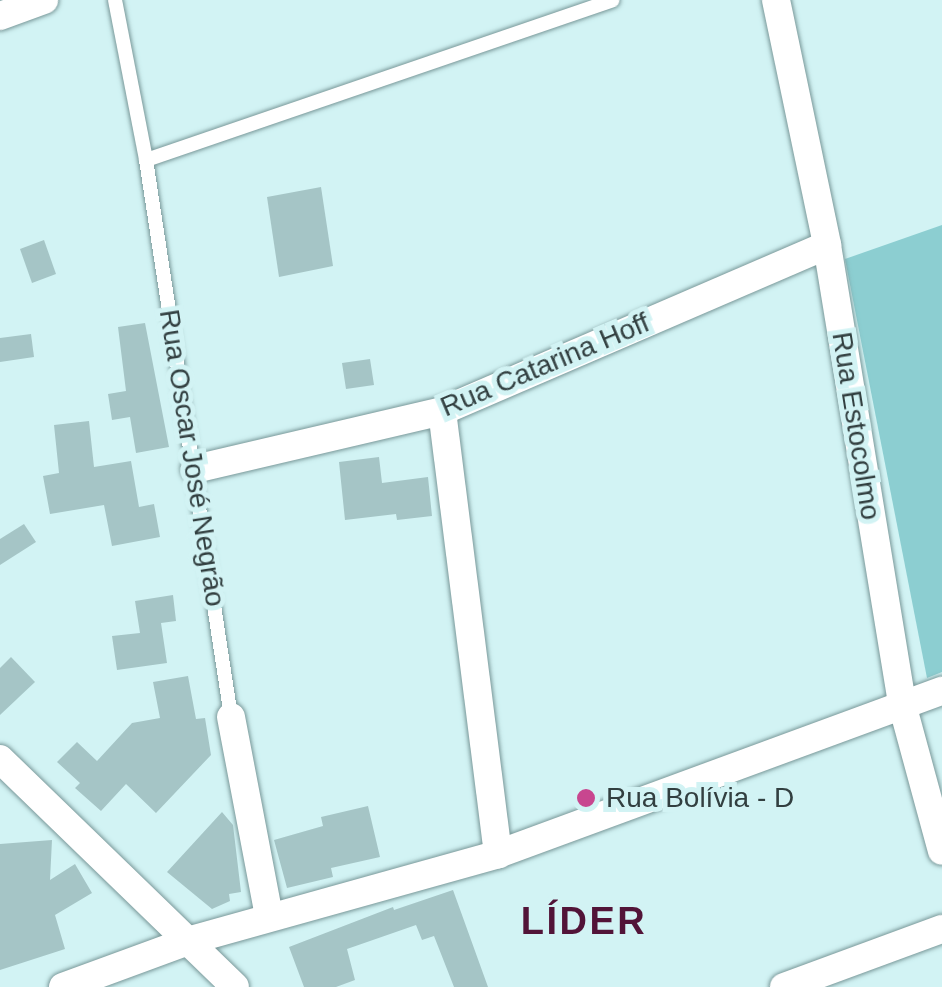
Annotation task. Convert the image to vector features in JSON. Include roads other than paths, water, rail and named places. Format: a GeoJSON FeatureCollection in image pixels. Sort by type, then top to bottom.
{"type":"FeatureCollection","features":[{"type":"Feature","properties":{"kind":"street"},"geometry":{"type":"LineString","coordinates":[[0,16],[44,0]]}},
{"type":"Feature","properties":{"kind":"street","name":"Rua Estocolmo"},"geometry":{"type":"LineString","coordinates":[[776,0],[827,246],[902,704],[942,851]]}},
{"type":"Feature","properties":{"kind":"street","name":"Rua Catarina Hoff"},"geometry":{"type":"LineString","coordinates":[[195,470],[442,411],[827,246]]}},
{"type":"Feature","properties":{"kind":"street"},"geometry":{"type":"LineString","coordinates":[[442,411],[498,854]]}},
{"type":"Feature","properties":{"kind":"street"},"geometry":{"type":"LineString","coordinates":[[62,987],[190,940],[498,854],[942,690]]}},
{"type":"Feature","properties":{"kind":"street","name":"Rua Oscar José Negrão"},"geometry":{"type":"LineString","coordinates":[[231,717],[270,916]]}},
{"type":"Feature","properties":{"kind":"street"},"geometry":{"type":"LineString","coordinates":[[0,759],[235,987]]}},
{"type":"Feature","properties":{"kind":"street"},"geometry":{"type":"LineString","coordinates":[[784,987],[942,929]]}},
{"type":"Feature","properties":{"kind":"lane","name":"Rua Oscar José Negrão"},"geometry":{"type":"LineString","coordinates":[[115,0],[146,160],[231,717]]}},
{"type":"Feature","properties":{"kind":"lane"},"geometry":{"type":"LineString","coordinates":[[146,160],[612,0]]}},
{"type":"Feature","properties":{"kind":"place","name":"Rua Bolívia - D"},"geometry":{"type":"Point","coordinates":[586,798]}},
{"type":"Feature","properties":{"kind":"district","name":"LÍDER"},"geometry":{"type":"Point","coordinates":[584,922]}}]}
